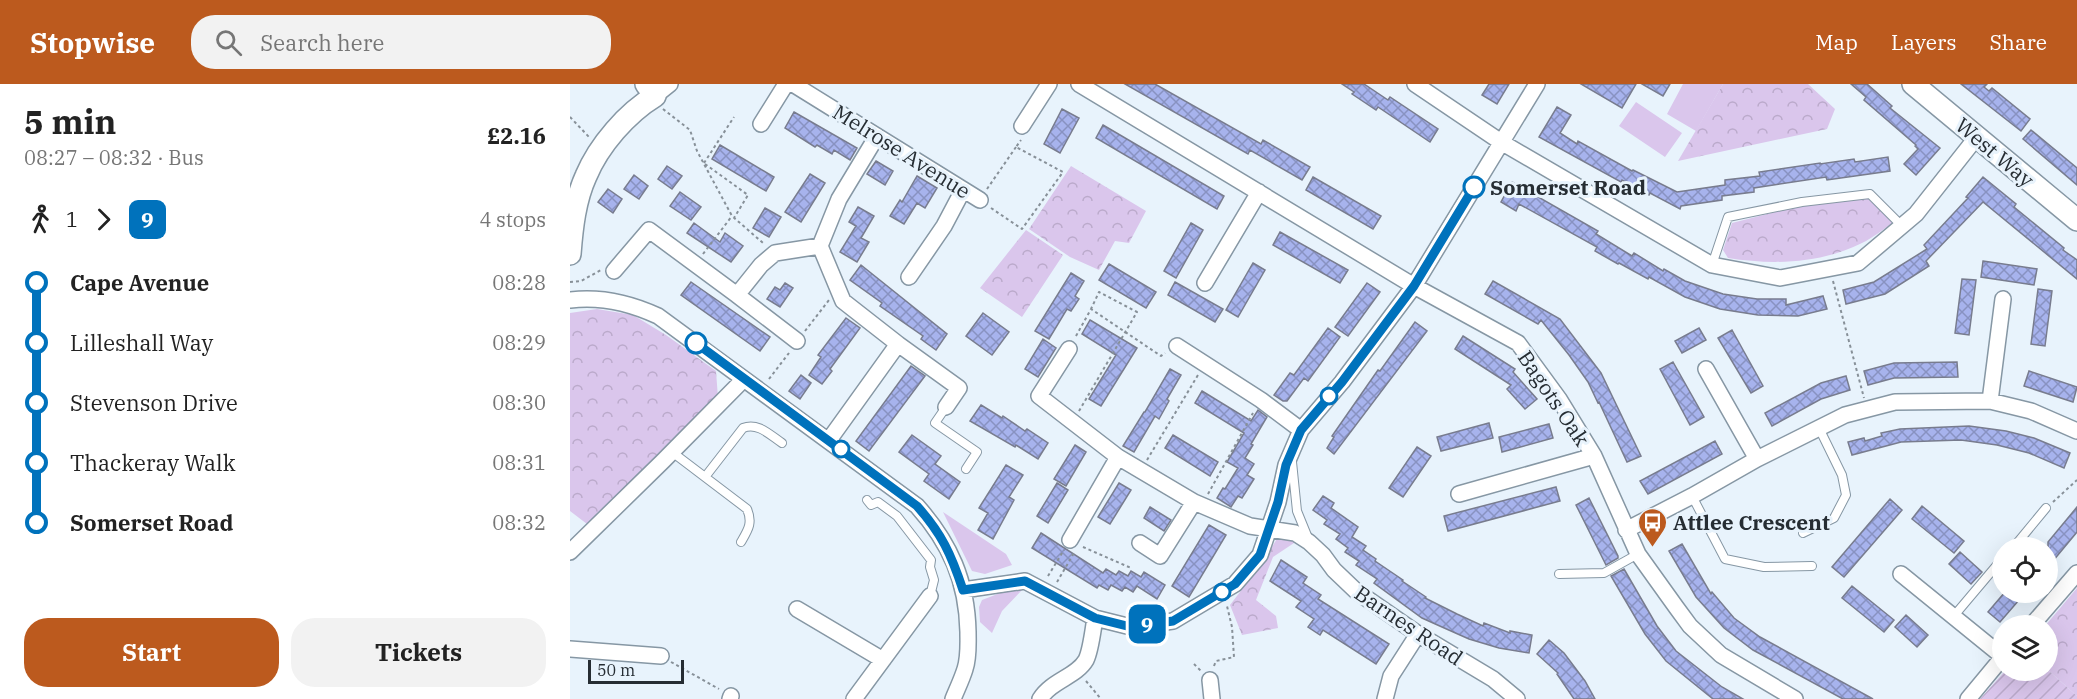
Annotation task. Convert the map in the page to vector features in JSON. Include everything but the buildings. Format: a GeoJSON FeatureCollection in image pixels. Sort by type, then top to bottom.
{"type":"FeatureCollection","features":[{"type":"Feature","properties":{"kind":"street"},"geometry":{"type":"LineString","coordinates":[[761,124],[786,84]]}},
{"type":"Feature","properties":{"kind":"street","name":"Melrose Avenue"},"geometry":{"type":"LineString","coordinates":[[793,84],[980,200]]}},
{"type":"Feature","properties":{"kind":"street"},"geometry":{"type":"LineString","coordinates":[[1022,126],[1049,84]]}},
{"type":"Feature","properties":{"kind":"street","name":"Bagots Oak"},"geometry":{"type":"LineString","coordinates":[[1079,84],[1414,286],[1518,343],[1559,399],[1594,456],[1638,554],[1683,616],[1721,655],[1796,699]]}},
{"type":"Feature","properties":{"kind":"street"},"geometry":{"type":"LineString","coordinates":[[1415,84],[1501,142],[1712,265],[1780,278],[1858,263],[1916,214],[1976,138]]}},
{"type":"Feature","properties":{"kind":"street"},"geometry":{"type":"LineString","coordinates":[[963,590],[1025,581],[1095,618],[1131,627],[1173,621],[1235,584],[1260,555],[1278,502],[1286,465],[1301,430],[1342,382],[1414,286],[1538,84]]}},
{"type":"Feature","properties":{"kind":"street","name":"West Way"},"geometry":{"type":"LineString","coordinates":[[1913,84],[2077,220]]}},
{"type":"Feature","properties":{"kind":"street"},"geometry":{"type":"LineString","coordinates":[[570,254],[573,217],[586,176],[614,130],[655,91]]}},
{"type":"Feature","properties":{"kind":"street"},"geometry":{"type":"LineString","coordinates":[[877,136],[839,199],[820,246],[843,301],[959,388],[946,407]]}},
{"type":"Feature","properties":{"kind":"street"},"geometry":{"type":"LineString","coordinates":[[909,277],[944,226],[963,190]]}},
{"type":"Feature","properties":{"kind":"street"},"geometry":{"type":"LineString","coordinates":[[1205,283],[1259,192]]}},
{"type":"Feature","properties":{"kind":"street"},"geometry":{"type":"LineString","coordinates":[[614,271],[649,230],[798,341]]}},
{"type":"Feature","properties":{"kind":"street"},"geometry":{"type":"LineString","coordinates":[[737,295],[760,265],[775,253],[820,246]]}},
{"type":"Feature","properties":{"kind":"street"},"geometry":{"type":"LineString","coordinates":[[570,300],[604,298],[638,307],[658,316],[917,506],[941,535],[963,590],[968,618],[968,644],[966,667],[954,699]]}},
{"type":"Feature","properties":{"kind":"street"},"geometry":{"type":"LineString","coordinates":[[1990,401],[2002,299]]}},
{"type":"Feature","properties":{"kind":"street"},"geometry":{"type":"LineString","coordinates":[[829,440],[898,344]]}},
{"type":"Feature","properties":{"kind":"street"},"geometry":{"type":"LineString","coordinates":[[1177,346],[1261,400],[1301,430]]}},
{"type":"Feature","properties":{"kind":"street","name":"Barnes Road"},"geometry":{"type":"LineString","coordinates":[[1069,349],[1039,396],[1118,457],[1198,504],[1250,526],[1295,533],[1323,555],[1334,570],[1356,591],[1418,634],[1493,679],[1517,699]]}},
{"type":"Feature","properties":{"kind":"street"},"geometry":{"type":"LineString","coordinates":[[1706,369],[1757,459]]}},
{"type":"Feature","properties":{"kind":"street"},"geometry":{"type":"LineString","coordinates":[[570,552],[744,379]]}},
{"type":"Feature","properties":{"kind":"street"},"geometry":{"type":"LineString","coordinates":[[1626,530],[1757,459],[1845,415],[1895,402],[1990,401],[2031,411],[2077,430]]}},
{"type":"Feature","properties":{"kind":"street"},"geometry":{"type":"LineString","coordinates":[[1459,494],[1594,456]]}},
{"type":"Feature","properties":{"kind":"street"},"geometry":{"type":"LineString","coordinates":[[1070,540],[1118,457]]}},
{"type":"Feature","properties":{"kind":"street"},"geometry":{"type":"LineString","coordinates":[[1140,543],[1160,556],[1198,504]]}},
{"type":"Feature","properties":{"kind":"street"},"geometry":{"type":"LineString","coordinates":[[2041,615],[2077,573]]}},
{"type":"Feature","properties":{"kind":"street"},"geometry":{"type":"LineString","coordinates":[[1901,574],[1992,649]]}},
{"type":"Feature","properties":{"kind":"street"},"geometry":{"type":"LineString","coordinates":[[854,699],[923,599]]}},
{"type":"Feature","properties":{"kind":"street"},"geometry":{"type":"LineString","coordinates":[[797,609],[883,660]]}},
{"type":"Feature","properties":{"kind":"street"},"geometry":{"type":"LineString","coordinates":[[1040,699],[1046,689],[1076,670],[1086,659],[1095,618]]}},
{"type":"Feature","properties":{"kind":"street"},"geometry":{"type":"LineString","coordinates":[[1385,699],[1391,676],[1418,634]]}},
{"type":"Feature","properties":{"kind":"street"},"geometry":{"type":"LineString","coordinates":[[570,649],[661,656]]}},
{"type":"Feature","properties":{"kind":"street"},"geometry":{"type":"LineString","coordinates":[[1968,699],[1992,669]]}},
{"type":"Feature","properties":{"kind":"street"},"geometry":{"type":"LineString","coordinates":[[1210,680],[1212,699]]}},
{"type":"Feature","properties":{"kind":"lane"},"geometry":{"type":"LineString","coordinates":[[1712,265],[1728,217],[1802,202],[1870,194],[1903,227]]}},
{"type":"Feature","properties":{"kind":"lane"},"geometry":{"type":"LineString","coordinates":[[946,407],[935,423],[976,452],[966,469]]}},
{"type":"Feature","properties":{"kind":"lane"},"geometry":{"type":"LineString","coordinates":[[705,477],[743,428],[756,426],[782,443]]}},
{"type":"Feature","properties":{"kind":"lane"},"geometry":{"type":"LineString","coordinates":[[1803,533],[1834,518],[1846,495],[1842,475],[1819,428]]}},
{"type":"Feature","properties":{"kind":"lane"},"geometry":{"type":"LineString","coordinates":[[672,452],[747,509],[751,518],[750,528],[741,542]]}},
{"type":"Feature","properties":{"kind":"lane","name":"Barnes Road"},"geometry":{"type":"LineString","coordinates":[[1292,452],[1298,511],[1309,542]]}},
{"type":"Feature","properties":{"kind":"lane"},"geometry":{"type":"LineString","coordinates":[[1692,496],[1725,559],[1764,567],[1812,566]]}},
{"type":"Feature","properties":{"kind":"lane"},"geometry":{"type":"LineString","coordinates":[[867,500],[871,505],[878,502],[897,516],[931,560],[930,567],[934,580],[923,599]]}},
{"type":"Feature","properties":{"kind":"lane"},"geometry":{"type":"LineString","coordinates":[[2022,537],[2046,508]]}},
{"type":"Feature","properties":{"kind":"lane"},"geometry":{"type":"LineString","coordinates":[[1559,574],[1604,573],[1638,554]]}},
{"type":"Feature","properties":{"kind":"lane"},"geometry":{"type":"LineString","coordinates":[[1953,617],[1992,571]]}},
{"type":"Feature","properties":{"kind":"path"},"geometry":{"type":"LineString","coordinates":[[655,91],[690,130],[703,163],[733,217],[775,253]]}},
{"type":"Feature","properties":{"kind":"path"},"geometry":{"type":"LineString","coordinates":[[570,117],[602,150]]}},
{"type":"Feature","properties":{"kind":"path"},"geometry":{"type":"LineString","coordinates":[[703,163],[734,117]]}},
{"type":"Feature","properties":{"kind":"path"},"geometry":{"type":"LineString","coordinates":[[1016,147],[1063,172],[1023,229],[980,200],[1016,147],[1023,137],[1022,126]]}},
{"type":"Feature","properties":{"kind":"path"},"geometry":{"type":"LineString","coordinates":[[696,264],[748,195],[703,163]]}},
{"type":"Feature","properties":{"kind":"path"},"geometry":{"type":"LineString","coordinates":[[570,282],[581,281],[598,271],[609,268],[614,271]]}},
{"type":"Feature","properties":{"kind":"path"},"geometry":{"type":"LineString","coordinates":[[1830,270],[1867,409]]}},
{"type":"Feature","properties":{"kind":"path"},"geometry":{"type":"LineString","coordinates":[[1069,349],[1100,292],[1137,312],[1127,333],[1073,421]]}},
{"type":"Feature","properties":{"kind":"path"},"geometry":{"type":"LineString","coordinates":[[1091,309],[1161,356],[1177,346]]}},
{"type":"Feature","properties":{"kind":"path"},"geometry":{"type":"LineString","coordinates":[[1140,470],[1204,365]]}},
{"type":"Feature","properties":{"kind":"path"},"geometry":{"type":"LineString","coordinates":[[1198,504],[1261,400]]}},
{"type":"Feature","properties":{"kind":"path"},"geometry":{"type":"LineString","coordinates":[[2046,508],[2077,480]]}},
{"type":"Feature","properties":{"kind":"path"},"geometry":{"type":"LineString","coordinates":[[1045,592],[1070,540]]}},
{"type":"Feature","properties":{"kind":"path"},"geometry":{"type":"LineString","coordinates":[[1045,592],[1078,545],[1131,568]]}},
{"type":"Feature","properties":{"kind":"path"},"geometry":{"type":"LineString","coordinates":[[1210,680],[1216,661],[1234,657],[1232,627],[1223,591]]}},
{"type":"Feature","properties":{"kind":"path"},"geometry":{"type":"LineString","coordinates":[[661,656],[731,698]]}},
{"type":"Feature","properties":{"kind":"path"},"geometry":{"type":"LineString","coordinates":[[1076,670],[1101,699]]}},
{"type":"Feature","properties":{"kind":"green space"},"geometry":{"type":"Polygon","coordinates":[[[1683,84],[1723,84],[1696,131],[1667,114],[1683,84]]]}},
{"type":"Feature","properties":{"kind":"green space"},"geometry":{"type":"Polygon","coordinates":[[[1723,84],[1808,84],[1835,109],[1827,129],[1678,161],[1723,84]]]}},
{"type":"Feature","properties":{"kind":"green space"},"geometry":{"type":"Polygon","coordinates":[[[1636,102],[1682,133],[1665,157],[1619,126],[1636,102]]]}},
{"type":"Feature","properties":{"kind":"green space"},"geometry":{"type":"Polygon","coordinates":[[[1071,166],[1146,211],[1129,243],[1115,241],[1099,270],[1070,257],[1029,229],[1071,166]]]}},
{"type":"Feature","properties":{"kind":"green space"},"geometry":{"type":"Polygon","coordinates":[[[1869,198],[1893,223],[1866,241],[1846,250],[1813,259],[1762,262],[1728,258],[1723,250],[1732,223],[1803,205],[1869,198]]]}},
{"type":"Feature","properties":{"kind":"green space"},"geometry":{"type":"Polygon","coordinates":[[[1026,230],[1063,255],[1022,317],[980,288],[1026,230]]]}},
{"type":"Feature","properties":{"kind":"green space"},"geometry":{"type":"Polygon","coordinates":[[[597,309],[633,315],[666,335],[716,371],[718,398],[587,524],[570,511],[570,313],[597,309]]]}},
{"type":"Feature","properties":{"kind":"green space"},"geometry":{"type":"Polygon","coordinates":[[[943,512],[1006,554],[1012,565],[985,574],[972,571],[943,512]]]}},
{"type":"Feature","properties":{"kind":"green space"},"geometry":{"type":"Polygon","coordinates":[[[1281,532],[1300,539],[1273,557],[1256,600],[1276,616],[1278,628],[1242,635],[1230,605],[1263,562],[1281,532]]]}},
{"type":"Feature","properties":{"kind":"green space"},"geometry":{"type":"Polygon","coordinates":[[[2077,588],[2077,696],[2058,679],[2058,615],[2054,615],[2077,588]]]}},
{"type":"Feature","properties":{"kind":"green space"},"geometry":{"type":"Polygon","coordinates":[[[1023,589],[1002,611],[992,633],[980,622],[979,607],[982,600],[1008,590],[1023,589]]]}},
{"type":"Feature","properties":{"kind":"green space"},"geometry":{"type":"Polygon","coordinates":[[[2058,679],[2077,696],[2077,699],[1980,699],[1996,681],[2058,681],[2058,679]]]}},
{"type":"Feature","properties":{"kind":"bus line","name":"9"},"geometry":{"type":"LineString","coordinates":[[696,343],[917,506],[941,535],[963,590],[1025,581],[1095,618],[1131,627],[1173,621],[1235,584],[1260,555],[1278,502],[1286,465],[1301,430],[1342,382],[1414,286],[1474,187]]}},
{"type":"Feature","properties":{"kind":"place","name":"Somerset Road"},"geometry":{"type":"Point","coordinates":[1474,187]}},
{"type":"Feature","properties":{"kind":"place","name":"Attlee Crescent"},"geometry":{"type":"Point","coordinates":[1652,548]}}]}
